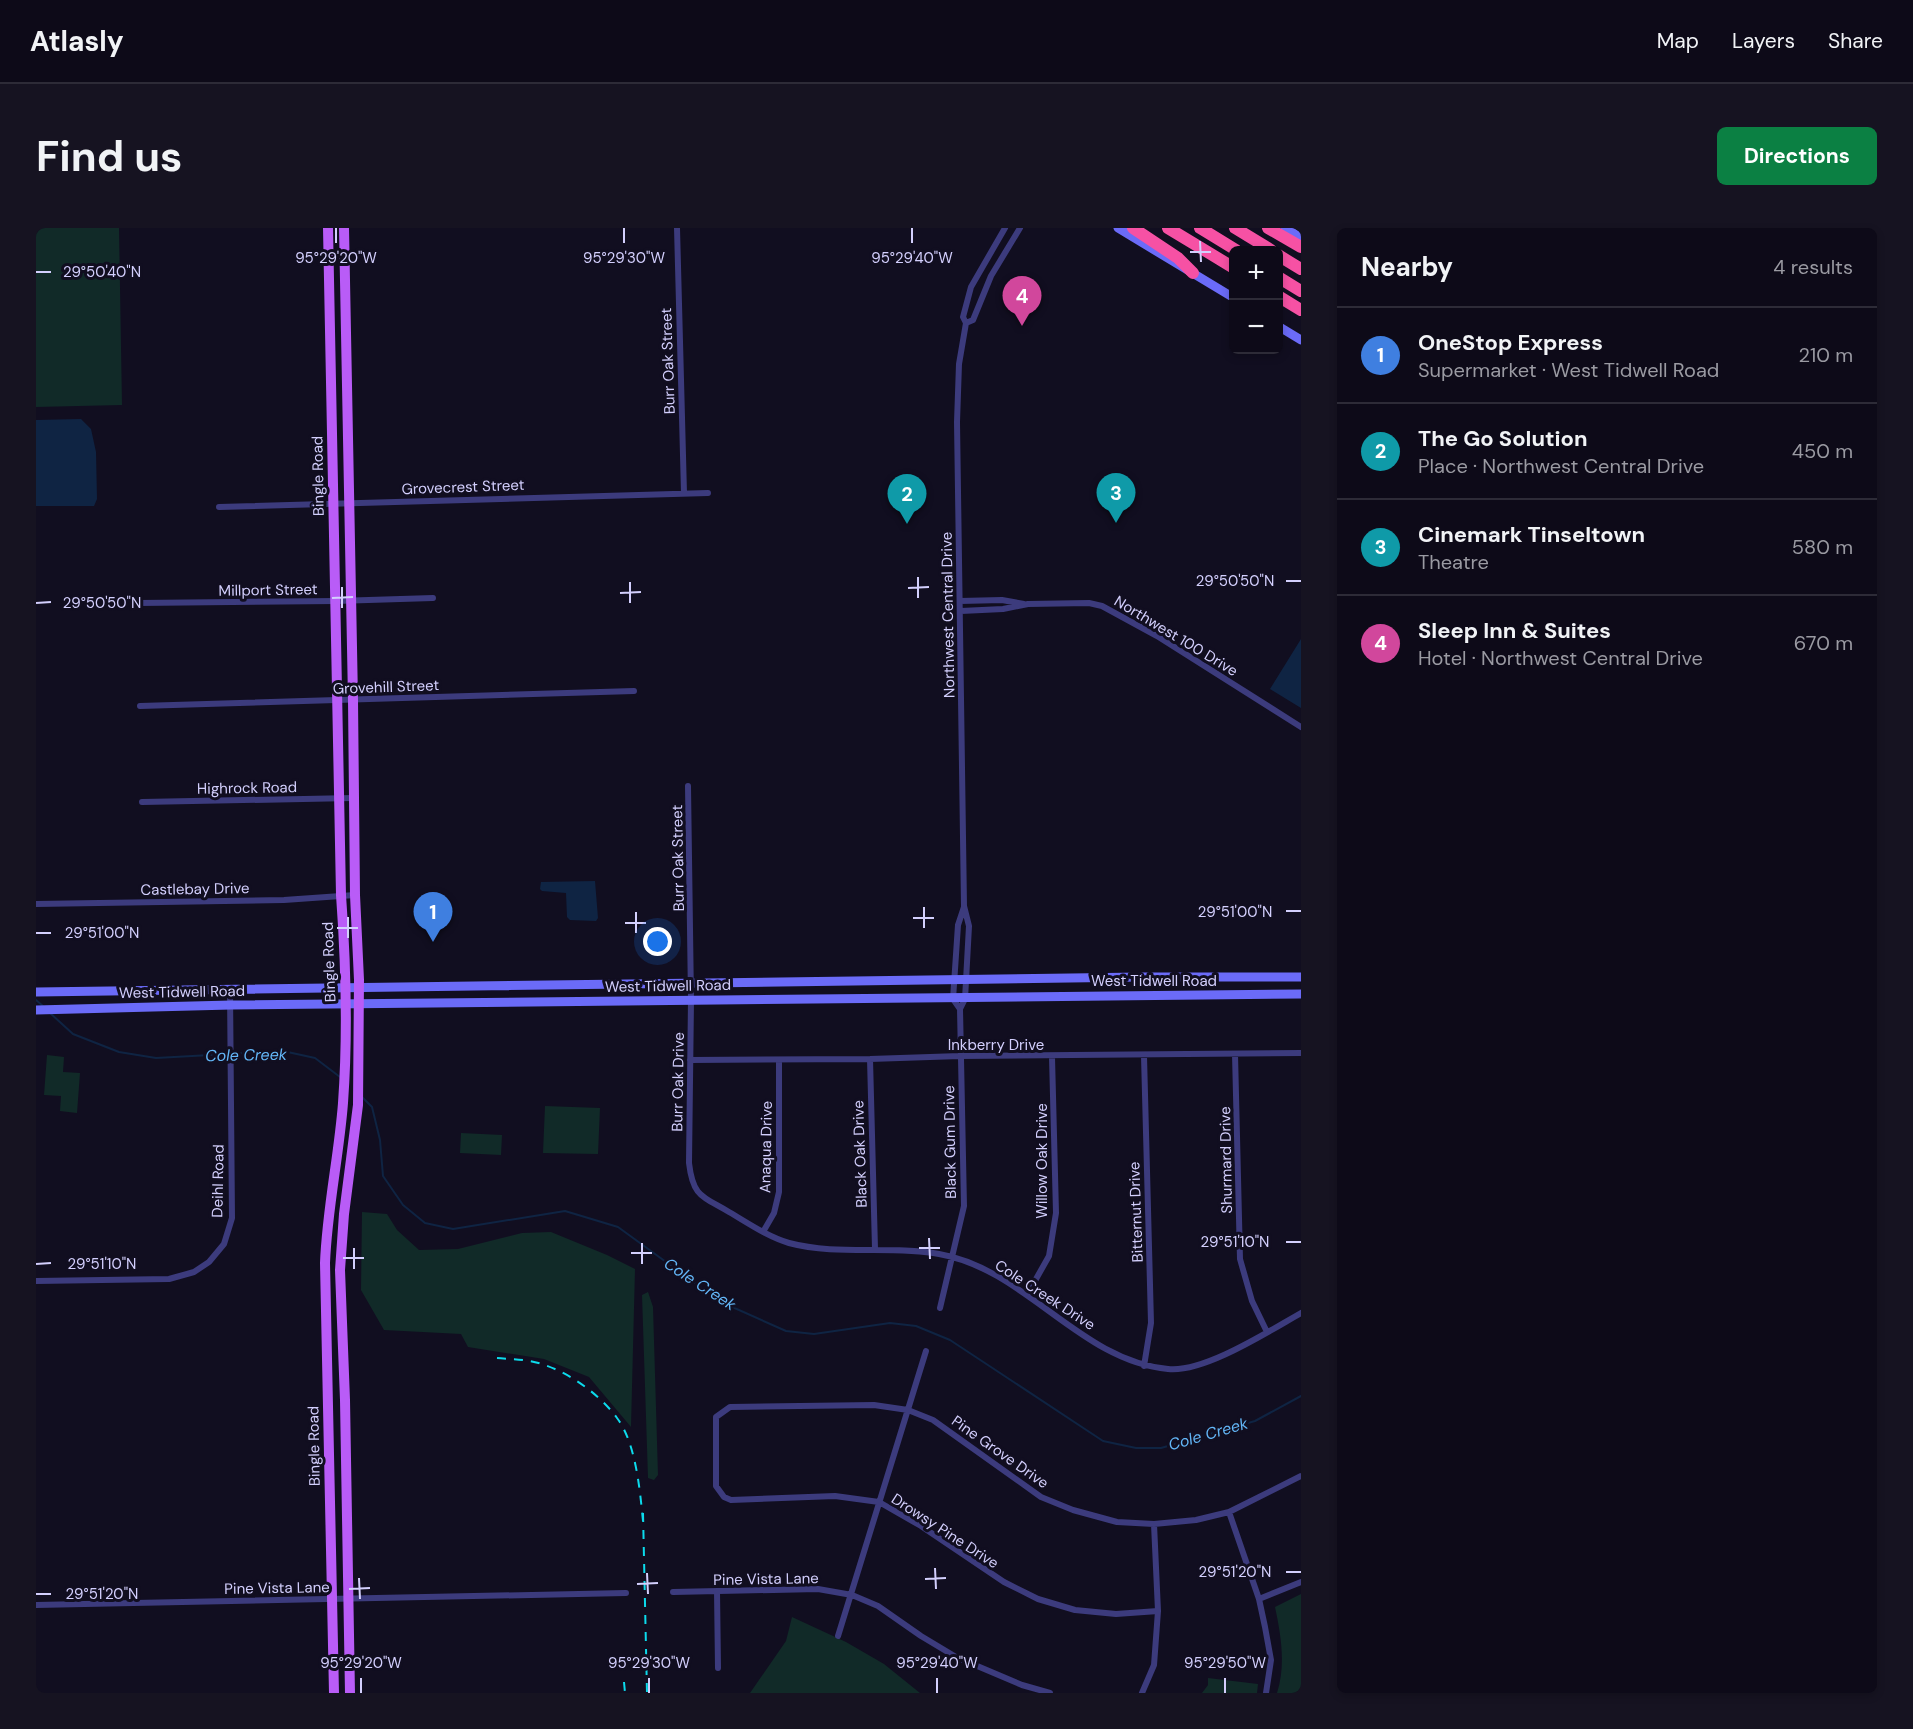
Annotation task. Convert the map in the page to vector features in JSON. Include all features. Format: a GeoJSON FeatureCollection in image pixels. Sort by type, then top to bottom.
{"type":"FeatureCollection","features":[{"type":"Feature","properties":{"kind":"highway"},"geometry":{"type":"LineString","coordinates":[[1133,228],[1178,258],[1193,273]]}},
{"type":"Feature","properties":{"kind":"highway"},"geometry":{"type":"LineString","coordinates":[[1168,228],[1229,266]]}},
{"type":"Feature","properties":{"kind":"highway"},"geometry":{"type":"LineString","coordinates":[[1200,228],[1229,246]]}},
{"type":"Feature","properties":{"kind":"highway"},"geometry":{"type":"LineString","coordinates":[[1235,228],[1264,246]]}},
{"type":"Feature","properties":{"kind":"highway"},"geometry":{"type":"LineString","coordinates":[[1268,228],[1301,247]]}},
{"type":"Feature","properties":{"kind":"highway"},"geometry":{"type":"LineString","coordinates":[[1283,258],[1301,269]]}},
{"type":"Feature","properties":{"kind":"highway"},"geometry":{"type":"LineString","coordinates":[[1283,280],[1301,291]]}},
{"type":"Feature","properties":{"kind":"highway"},"geometry":{"type":"LineString","coordinates":[[1283,300],[1301,310]]}},
{"type":"Feature","properties":{"kind":"main road","name":"Bingle Road"},"geometry":{"type":"LineString","coordinates":[[328,228],[341,895],[346,988],[342,1113],[327,1225],[325,1263],[334,1693]]}},
{"type":"Feature","properties":{"kind":"main road","name":"Bingle Road"},"geometry":{"type":"LineString","coordinates":[[344,228],[353,798],[359,988],[357,1119],[342,1232],[340,1310],[350,1693]]}},
{"type":"Feature","properties":{"kind":"main road"},"geometry":{"type":"LineString","coordinates":[[1118,228],[1229,296]]}},
{"type":"Feature","properties":{"kind":"main road"},"geometry":{"type":"LineString","coordinates":[[1285,228],[1301,238]]}},
{"type":"Feature","properties":{"kind":"main road"},"geometry":{"type":"LineString","coordinates":[[330,304],[346,304]]}},
{"type":"Feature","properties":{"kind":"main road"},"geometry":{"type":"LineString","coordinates":[[1283,329],[1301,340]]}},
{"type":"Feature","properties":{"kind":"main road"},"geometry":{"type":"LineString","coordinates":[[1142,977],[1144,995]]}},
{"type":"Feature","properties":{"kind":"main road","name":"West Tidwell Road"},"geometry":{"type":"LineString","coordinates":[[36,992],[1142,977],[1301,977]]}},
{"type":"Feature","properties":{"kind":"main road"},"geometry":{"type":"LineString","coordinates":[[569,985],[570,1002]]}},
{"type":"Feature","properties":{"kind":"main road"},"geometry":{"type":"LineString","coordinates":[[480,986],[482,1003]]}},
{"type":"Feature","properties":{"kind":"main road"},"geometry":{"type":"LineString","coordinates":[[146,991],[148,1008]]}},
{"type":"Feature","properties":{"kind":"main road","name":"West Tidwell Road"},"geometry":{"type":"LineString","coordinates":[[36,1010],[231,1005],[1301,994]]}},
{"type":"Feature","properties":{"kind":"main road"},"geometry":{"type":"LineString","coordinates":[[337,1158],[351,1160]]}},
{"type":"Feature","properties":{"kind":"main road"},"geometry":{"type":"LineString","coordinates":[[326,1311],[340,1310]]}},
{"type":"Feature","properties":{"kind":"main road"},"geometry":{"type":"LineString","coordinates":[[329,1452],[345,1451]]}},
{"type":"Feature","properties":{"kind":"street","name":"Burr Oak Street"},"geometry":{"type":"LineString","coordinates":[[677,228],[684,493]]}},
{"type":"Feature","properties":{"kind":"street","name":"Northwest Central Drive"},"geometry":{"type":"LineString","coordinates":[[965,999],[969,926],[964,906],[957,422],[959,364],[966,323],[963,317],[971,287],[1005,228]]}},
{"type":"Feature","properties":{"kind":"street","name":"Northwest Central Drive"},"geometry":{"type":"LineString","coordinates":[[966,323],[973,320],[991,276],[1020,228]]}},
{"type":"Feature","properties":{"kind":"street"},"geometry":{"type":"LineString","coordinates":[[990,253],[1000,261]]}},
{"type":"Feature","properties":{"kind":"street","name":"Grovecrest Street"},"geometry":{"type":"LineString","coordinates":[[219,507],[708,493]]}},
{"type":"Feature","properties":{"kind":"street","name":"Millport Street"},"geometry":{"type":"LineString","coordinates":[[138,603],[433,598]]}},
{"type":"Feature","properties":{"kind":"street","name":"Northwest 100 Drive"},"geometry":{"type":"LineString","coordinates":[[960,601],[1002,600],[1028,604],[1089,603],[1107,608],[1157,636],[1301,727]]}},
{"type":"Feature","properties":{"kind":"street","name":"Northwest 100 Drive"},"geometry":{"type":"LineString","coordinates":[[960,611],[1003,609],[1028,604]]}},
{"type":"Feature","properties":{"kind":"street","name":"Grovehill Street"},"geometry":{"type":"LineString","coordinates":[[140,706],[634,691]]}},
{"type":"Feature","properties":{"kind":"street","name":"Burr Oak Street"},"geometry":{"type":"LineString","coordinates":[[688,786],[691,1000]]}},
{"type":"Feature","properties":{"kind":"street","name":"Highrock Road"},"geometry":{"type":"LineString","coordinates":[[142,802],[353,798]]}},
{"type":"Feature","properties":{"kind":"street","name":"Castlebay Drive"},"geometry":{"type":"LineString","coordinates":[[36,904],[284,900],[355,895]]}},
{"type":"Feature","properties":{"kind":"street","name":"Northwest Central Drive"},"geometry":{"type":"LineString","coordinates":[[953,999],[958,925],[964,906]]}},
{"type":"Feature","properties":{"kind":"street","name":"Deihl Road"},"geometry":{"type":"LineString","coordinates":[[36,1281],[170,1279],[194,1272],[209,1262],[224,1244],[232,1218],[230,990]]}},
{"type":"Feature","properties":{"kind":"street"},"geometry":{"type":"LineString","coordinates":[[953,999],[960,1010]]}},
{"type":"Feature","properties":{"kind":"street","name":"Black Gum Drive"},"geometry":{"type":"LineString","coordinates":[[940,1308],[964,1206],[960,1010],[965,999]]}},
{"type":"Feature","properties":{"kind":"street","name":"Burr Oak Drive"},"geometry":{"type":"LineString","coordinates":[[688,1163],[691,1000]]}},
{"type":"Feature","properties":{"kind":"street","name":"Inkberry Drive"},"geometry":{"type":"LineString","coordinates":[[690,1059],[779,1060],[1301,1053]]}},
{"type":"Feature","properties":{"kind":"street","name":"Shurmard Drive"},"geometry":{"type":"LineString","coordinates":[[1236,1054],[1240,1259],[1251,1301],[1267,1332]]}},
{"type":"Feature","properties":{"kind":"street","name":"Bitternut Drive"},"geometry":{"type":"LineString","coordinates":[[1143,1056],[1150,1323],[1144,1366]]}},
{"type":"Feature","properties":{"kind":"street","name":"Willow Oak Drive"},"geometry":{"type":"LineString","coordinates":[[1027,1295],[1049,1256],[1056,1213],[1052,1057]]}},
{"type":"Feature","properties":{"kind":"street","name":"Black Oak Drive"},"geometry":{"type":"LineString","coordinates":[[870,1059],[875,1248]]}},
{"type":"Feature","properties":{"kind":"street","name":"Anaqua Drive"},"geometry":{"type":"LineString","coordinates":[[762,1232],[774,1213],[779,1192],[779,1060]]}},
{"type":"Feature","properties":{"kind":"street","name":"Cole Creek Drive"},"geometry":{"type":"LineString","coordinates":[[688,1163],[693,1187],[704,1197],[762,1232],[789,1243],[820,1248],[910,1250],[953,1257],[996,1275],[1114,1355],[1144,1366],[1172,1370],[1202,1364],[1301,1313]]}},
{"type":"Feature","properties":{"kind":"street"},"geometry":{"type":"LineString","coordinates":[[838,1636],[926,1351]]}},
{"type":"Feature","properties":{"kind":"street","name":"Pine Grove Drive"},"geometry":{"type":"LineString","coordinates":[[715,1454],[716,1417],[730,1407],[874,1405],[908,1410],[933,1420],[1041,1497],[1073,1510],[1117,1522],[1155,1524],[1196,1520],[1229,1512],[1301,1476]]}},
{"type":"Feature","properties":{"kind":"street","name":"Drowsy Pine Drive"},"geometry":{"type":"LineString","coordinates":[[715,1454],[716,1486],[724,1497],[731,1500],[835,1496],[879,1502],[921,1526],[1004,1582],[1038,1599],[1075,1610],[1116,1614],[1158,1611]]}},
{"type":"Feature","properties":{"kind":"street"},"geometry":{"type":"LineString","coordinates":[[1229,1512],[1259,1599],[1271,1660],[1266,1693]]}},
{"type":"Feature","properties":{"kind":"street"},"geometry":{"type":"LineString","coordinates":[[1142,1693],[1154,1665],[1158,1611],[1155,1524]]}},
{"type":"Feature","properties":{"kind":"street"},"geometry":{"type":"LineString","coordinates":[[1259,1599],[1287,1590],[1301,1582]]}},
{"type":"Feature","properties":{"kind":"street","name":"Pine Vista Lane"},"geometry":{"type":"LineString","coordinates":[[673,1592],[818,1589],[852,1595],[878,1606],[956,1657],[1022,1685],[1050,1693]]}},
{"type":"Feature","properties":{"kind":"street"},"geometry":{"type":"LineString","coordinates":[[717,1591],[718,1668]]}},
{"type":"Feature","properties":{"kind":"street","name":"Pine Vista Lane"},"geometry":{"type":"LineString","coordinates":[[36,1605],[626,1593]]}},
{"type":"Feature","properties":{"kind":"green space"},"geometry":{"type":"Polygon","coordinates":[[[36,228],[119,228],[122,405],[36,407],[36,228]]]}},
{"type":"Feature","properties":{"kind":"green space"},"geometry":{"type":"Polygon","coordinates":[[[47,1055],[64,1057],[63,1072],[80,1073],[77,1113],[60,1111],[61,1096],[44,1095],[47,1055]]]}},
{"type":"Feature","properties":{"kind":"green space"},"geometry":{"type":"Polygon","coordinates":[[[545,1106],[600,1108],[598,1154],[543,1153],[545,1106]]]}},
{"type":"Feature","properties":{"kind":"green space"},"geometry":{"type":"Polygon","coordinates":[[[461,1133],[502,1135],[501,1155],[460,1153],[461,1133]]]}},
{"type":"Feature","properties":{"kind":"green space"},"geometry":{"type":"Polygon","coordinates":[[[362,1212],[387,1214],[397,1230],[419,1250],[458,1249],[522,1233],[551,1232],[635,1269],[631,1427],[589,1377],[544,1359],[468,1347],[461,1334],[384,1330],[361,1290],[362,1212]]]}},
{"type":"Feature","properties":{"kind":"green space"},"geometry":{"type":"Polygon","coordinates":[[[648,1292],[653,1307],[658,1475],[654,1480],[648,1478],[642,1295],[648,1292]]]}},
{"type":"Feature","properties":{"kind":"green space"},"geometry":{"type":"Polygon","coordinates":[[[1301,1594],[1301,1693],[1277,1693],[1282,1661],[1281,1639],[1275,1607],[1301,1594]]]}},
{"type":"Feature","properties":{"kind":"green space"},"geometry":{"type":"Polygon","coordinates":[[[792,1617],[846,1642],[884,1664],[920,1693],[750,1693],[786,1641],[792,1617]]]}},
{"type":"Feature","properties":{"kind":"green space"},"geometry":{"type":"Polygon","coordinates":[[[1208,1678],[1258,1684],[1257,1693],[1202,1693],[1208,1685],[1208,1678]]]}},
{"type":"Feature","properties":{"kind":"water"},"geometry":{"type":"Polygon","coordinates":[[[81,419],[91,429],[96,452],[97,499],[94,506],[36,506],[36,420],[81,419]]]}},
{"type":"Feature","properties":{"kind":"water"},"geometry":{"type":"Polygon","coordinates":[[[1301,639],[1301,708],[1270,689],[1301,639]]]}},
{"type":"Feature","properties":{"kind":"water"},"geometry":{"type":"Polygon","coordinates":[[[595,881],[598,918],[596,921],[570,920],[567,917],[566,893],[540,889],[541,882],[595,881]]]}},
{"type":"Feature","properties":{"kind":"waterway","name":"Cole Creek"},"geometry":{"type":"LineString","coordinates":[[36,1000],[44,1007]]}},
{"type":"Feature","properties":{"kind":"waterway","name":"Cole Creek"},"geometry":{"type":"LineString","coordinates":[[50,1013],[73,1034],[119,1052],[156,1058],[283,1051],[315,1058],[340,1077]]}},
{"type":"Feature","properties":{"kind":"waterway","name":"Cole Creek"},"geometry":{"type":"LineString","coordinates":[[362,1097],[372,1107],[380,1140],[383,1176],[403,1205],[425,1223],[453,1229],[565,1211],[618,1227],[721,1302],[786,1331],[814,1334],[890,1323],[916,1326],[950,1340],[1103,1441],[1136,1448],[1161,1448],[1255,1421],[1301,1396]]}},
{"type":"Feature","properties":{"kind":"railway"},"geometry":{"type":"LineString","coordinates":[[497,1358],[530,1361],[554,1369],[590,1390],[609,1408],[629,1440],[643,1521]]}},
{"type":"Feature","properties":{"kind":"railway"},"geometry":{"type":"LineString","coordinates":[[643,1513],[647,1693]]}},
{"type":"Feature","properties":{"kind":"railway"},"geometry":{"type":"LineString","coordinates":[[624,1682],[625,1693]]}},
{"type":"Feature","properties":{"kind":"place","name":"Sleep Inn & Suites"},"geometry":{"type":"Point","coordinates":[1022,326]}},
{"type":"Feature","properties":{"kind":"place","name":"Cinemark Tinseltown"},"geometry":{"type":"Point","coordinates":[1116,523]}},
{"type":"Feature","properties":{"kind":"place","name":"The Go Solution"},"geometry":{"type":"Point","coordinates":[907,524]}},
{"type":"Feature","properties":{"kind":"place","name":"OneStop Express"},"geometry":{"type":"Point","coordinates":[433,942]}}]}
